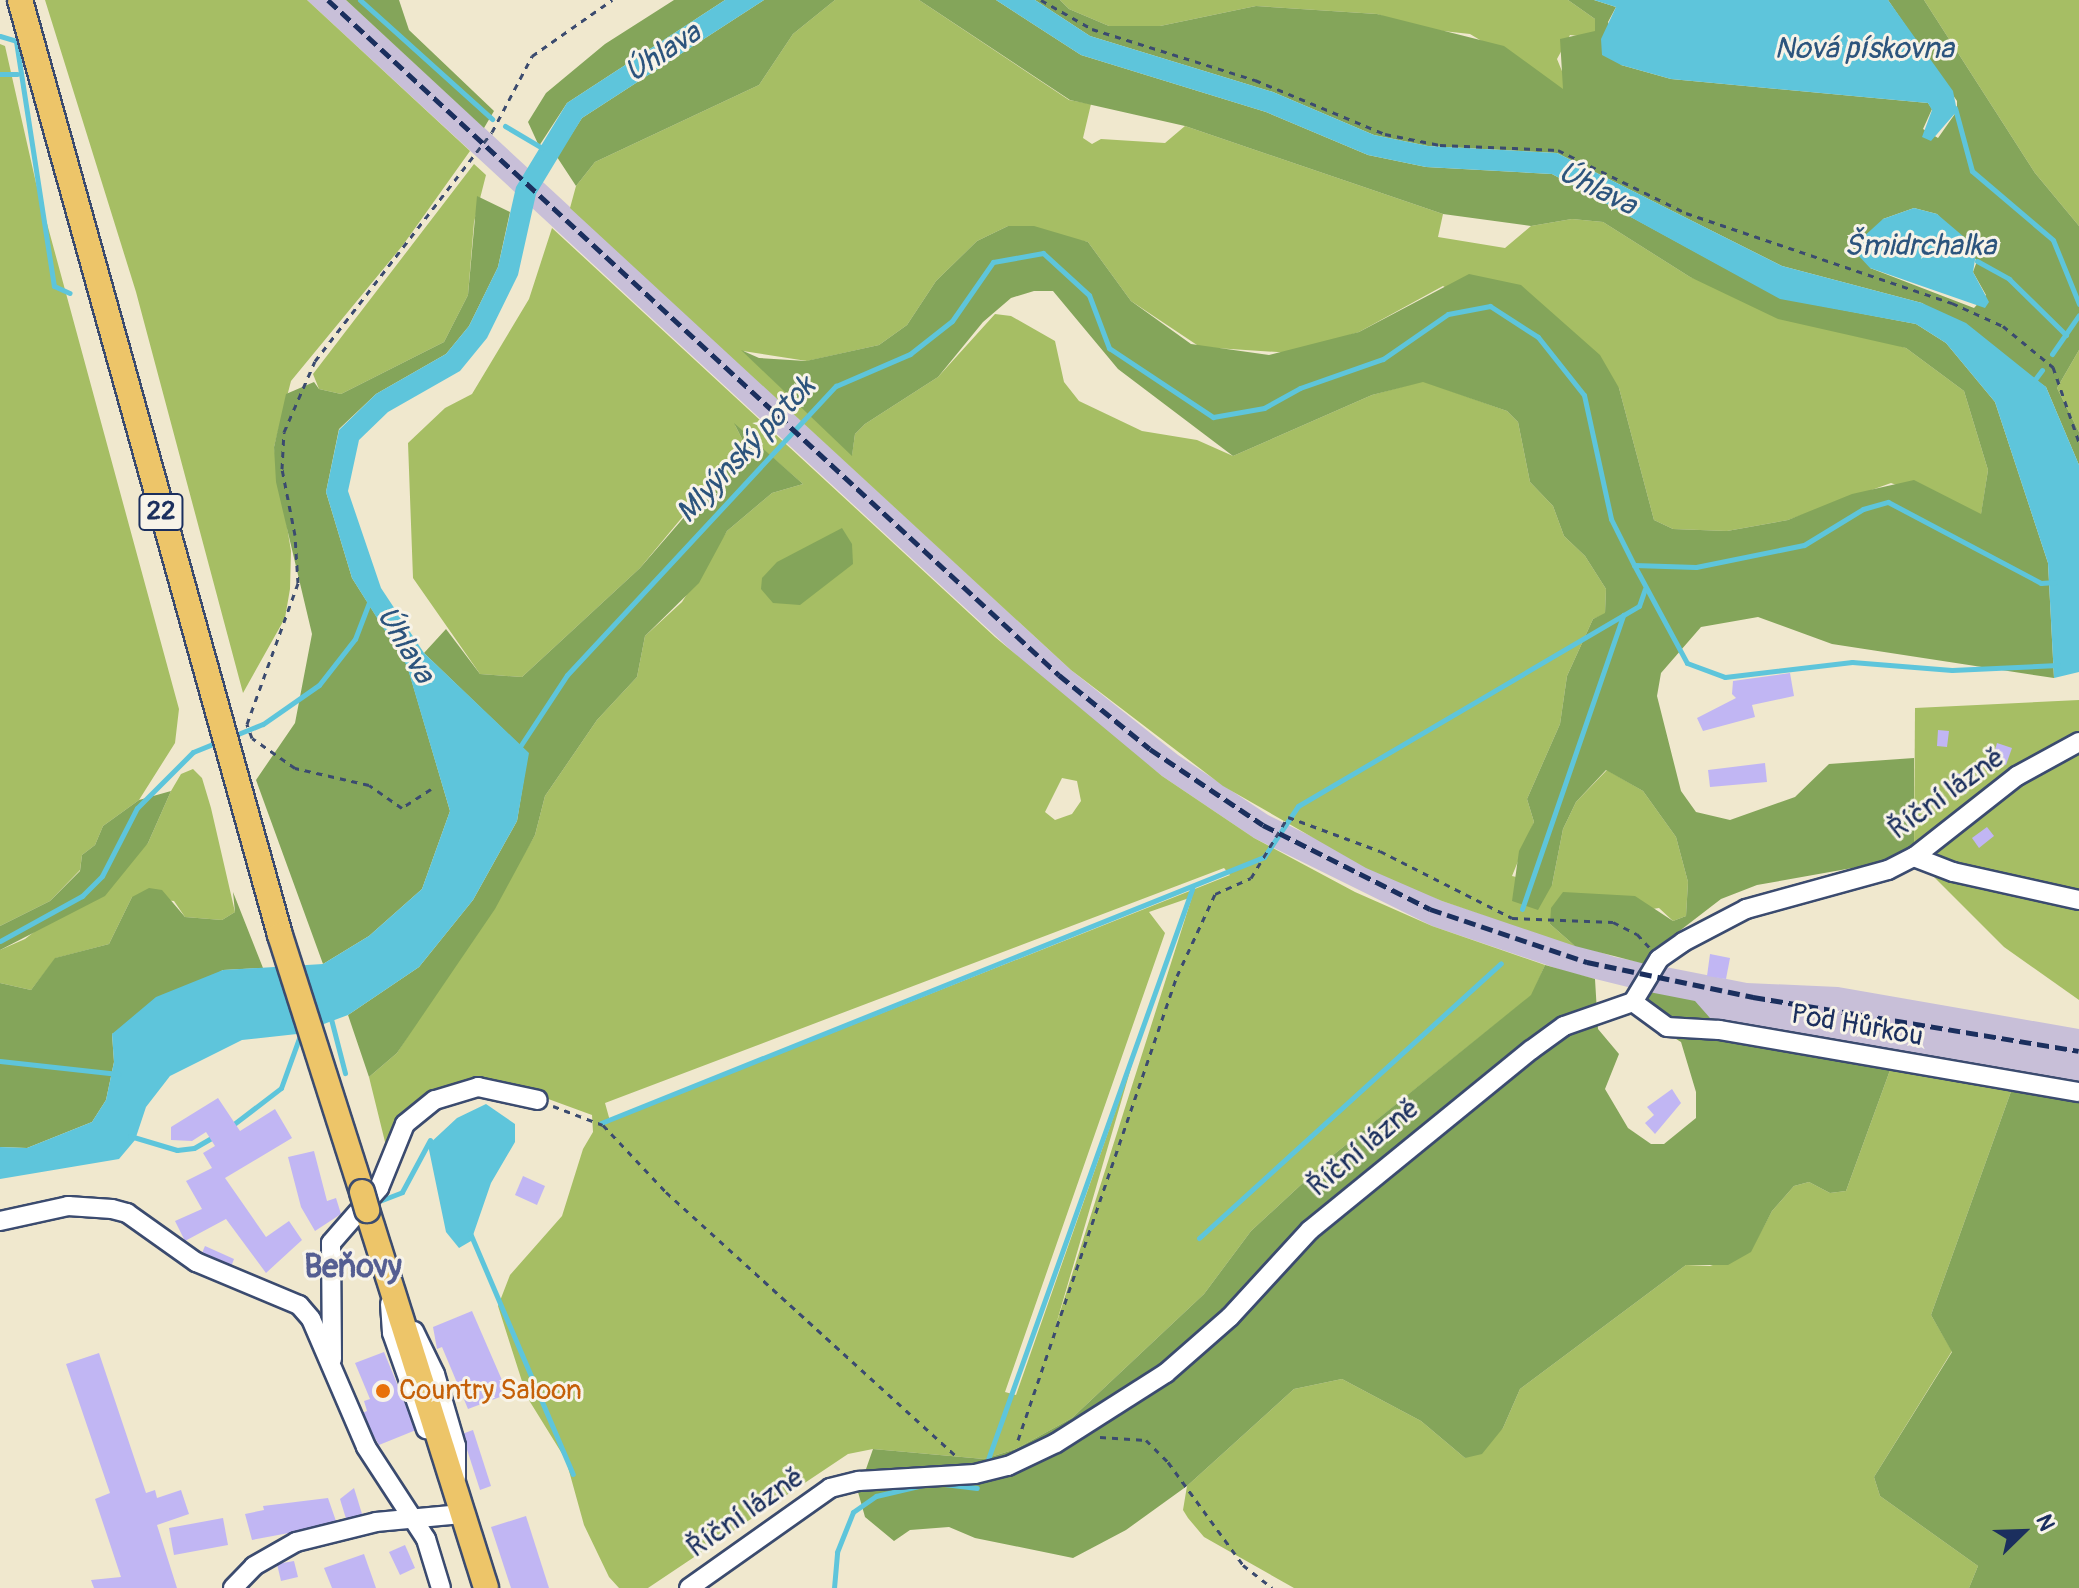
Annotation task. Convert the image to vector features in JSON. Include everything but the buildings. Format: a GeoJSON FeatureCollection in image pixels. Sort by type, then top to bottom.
{"type":"FeatureCollection","features":[{"type":"Feature","properties":{"kind":"main road","name":"22"},"geometry":{"type":"LineString","coordinates":[[20,0],[280,935],[486,1588]]}},
{"type":"Feature","properties":{"kind":"street","name":"Říční lázně"},"geometry":{"type":"LineString","coordinates":[[689,1588],[830,1488],[859,1481],[975,1474],[1008,1466],[1056,1443],[1166,1373],[1230,1317],[1310,1230],[1519,1058],[1564,1026],[1633,1002],[1659,959],[1746,909],[1888,870],[1914,857],[2017,776],[2079,742]]}},
{"type":"Feature","properties":{"kind":"street"},"geometry":{"type":"LineString","coordinates":[[1914,857],[1953,872],[2079,900]]}},
{"type":"Feature","properties":{"kind":"street","name":"Pod Hůrkou"},"geometry":{"type":"LineString","coordinates":[[1633,1002],[1667,1027],[1719,1030],[2079,1092]]}},
{"type":"Feature","properties":{"kind":"street"},"geometry":{"type":"LineString","coordinates":[[332,1366],[331,1243],[379,1188],[405,1124],[435,1100],[478,1087],[538,1100]]}},
{"type":"Feature","properties":{"kind":"street"},"geometry":{"type":"LineString","coordinates":[[0,1221],[68,1206],[127,1213],[196,1262],[299,1305],[332,1366],[366,1447],[410,1520],[426,1539],[441,1588]]}},
{"type":"Feature","properties":{"kind":"street"},"geometry":{"type":"LineString","coordinates":[[233,1588],[254,1566],[296,1542],[376,1522],[410,1520],[459,1503]]}},
{"type":"Feature","properties":{"kind":"path"},"geometry":{"type":"LineString","coordinates":[[431,789],[402,808],[369,785],[295,768],[252,738],[247,724],[298,583],[295,535],[282,469],[284,432],[315,361],[492,132],[532,56],[612,0]]}},
{"type":"Feature","properties":{"kind":"path"},"geometry":{"type":"LineString","coordinates":[[1041,0],[1092,29],[1255,80],[1385,134],[1440,145],[1558,150],[1686,213],[1952,303],[2003,326],[2053,367],[2079,442]]}},
{"type":"Feature","properties":{"kind":"path"},"geometry":{"type":"LineString","coordinates":[[1008,1466],[1177,976],[1215,894],[1251,878],[1288,817],[1380,851],[1512,918],[1613,922],[1637,934],[1659,959]]}},
{"type":"Feature","properties":{"kind":"path"},"geometry":{"type":"LineString","coordinates":[[538,1100],[603,1125],[666,1192],[975,1474]]}},
{"type":"Feature","properties":{"kind":"path"},"geometry":{"type":"LineString","coordinates":[[1056,1443],[1119,1434],[1146,1440],[1168,1462],[1243,1565],[1272,1588]]}},
{"type":"Feature","properties":{"kind":"shaded area"},"geometry":{"type":"Polygon","coordinates":[[[307,0],[346,0],[1071,670],[1178,755],[1268,815],[1442,901],[1615,957],[1747,983],[1838,987],[2079,1029],[2079,1083],[1710,1018],[1644,991],[1567,972],[1432,926],[1254,838],[1162,776],[1054,690],[307,0]]]}},
{"type":"Feature","properties":{"kind":"green space"},"geometry":{"type":"Polygon","coordinates":[[[45,0],[307,0],[470,151],[403,245],[291,381],[274,447],[291,551],[290,589],[285,618],[243,693],[136,292],[45,0]]]}},
{"type":"Feature","properties":{"kind":"green space"},"geometry":{"type":"Polygon","coordinates":[[[346,0],[399,0],[409,30],[494,111],[484,128],[346,0]]]}},
{"type":"Feature","properties":{"kind":"green space"},"geometry":{"type":"Polygon","coordinates":[[[674,0],[725,0],[567,103],[539,146],[528,122],[546,93],[605,44],[674,0]]]}},
{"type":"Feature","properties":{"kind":"green space"},"geometry":{"type":"Polygon","coordinates":[[[764,0],[835,0],[793,34],[759,85],[595,162],[576,186],[557,157],[582,118],[764,0]]]}},
{"type":"Feature","properties":{"kind":"green space"},"geometry":{"type":"Polygon","coordinates":[[[835,0],[919,0],[1069,100],[1091,104],[1083,138],[1092,144],[1101,139],[1165,143],[1185,126],[1443,214],[1438,237],[1505,248],[1531,226],[1572,219],[1603,222],[1690,277],[1906,348],[1964,391],[1988,470],[1981,515],[1891,483],[1788,520],[1727,531],[1673,529],[1654,520],[1619,388],[1443,286],[1359,332],[1293,353],[1200,347],[1131,301],[1088,242],[1008,226],[977,241],[936,281],[907,325],[879,345],[807,361],[743,351],[852,455],[855,434],[865,424],[938,377],[995,314],[1011,316],[1055,341],[1064,382],[1079,401],[1142,431],[1197,440],[1233,456],[1372,395],[1423,381],[1507,411],[1518,422],[1530,482],[1553,506],[1564,536],[1585,556],[1606,589],[1605,614],[1593,619],[1567,676],[1560,724],[1527,799],[1534,822],[1512,876],[1552,885],[1563,829],[1576,802],[1607,770],[1643,791],[1676,837],[1688,882],[1686,916],[1673,921],[1659,908],[1550,924],[1575,946],[1442,901],[1366,868],[1223,786],[1071,670],[570,208],[576,186],[595,162],[759,85],[793,34],[835,0]]]}},
{"type":"Feature","properties":{"kind":"green space"},"geometry":{"type":"Polygon","coordinates":[[[919,0],[996,0],[1081,55],[1266,112],[1368,155],[1426,167],[1552,174],[1780,298],[1916,324],[1946,343],[1995,402],[2048,563],[2054,678],[1832,644],[1758,617],[1701,627],[1661,673],[1657,696],[1681,791],[1696,812],[1730,820],[1795,797],[1829,764],[1914,758],[1914,857],[1757,885],[1721,899],[1669,939],[1649,965],[1575,946],[1550,924],[1551,908],[1563,892],[1635,896],[1673,921],[1686,916],[1688,882],[1676,837],[1643,791],[1606,770],[1576,802],[1563,829],[1552,885],[1538,910],[1512,901],[1519,851],[1534,822],[1527,799],[1560,724],[1567,676],[1593,619],[1605,613],[1606,589],[1585,556],[1564,536],[1553,506],[1530,482],[1518,422],[1507,411],[1423,382],[1372,395],[1233,456],[1118,369],[1053,291],[1034,291],[1011,298],[983,322],[938,377],[865,424],[855,434],[852,456],[741,350],[759,358],[806,361],[879,345],[907,325],[936,281],[977,241],[1008,226],[1034,226],[1088,242],[1131,301],[1191,344],[1269,355],[1359,332],[1469,274],[1521,285],[1600,355],[1619,388],[1654,520],[1673,529],[1727,531],[1788,520],[1852,494],[1914,480],[1981,514],[1988,470],[1964,391],[1906,348],[1778,319],[1690,277],[1603,222],[1572,219],[1531,226],[1443,214],[1185,126],[1070,100],[919,0]]]}},
{"type":"Feature","properties":{"kind":"green space"},"geometry":{"type":"Polygon","coordinates":[[[1035,0],[1060,0],[1069,9],[1109,26],[1160,26],[1256,6],[1377,14],[1504,46],[1563,89],[1560,39],[1595,31],[1595,19],[1568,0],[1594,0],[1616,7],[1608,22],[1621,65],[1671,79],[1928,103],[1932,109],[1923,129],[1938,138],[1957,111],[1957,101],[1888,0],[1924,0],[2035,173],[2079,226],[2079,350],[2057,388],[2079,432],[2079,465],[2046,387],[1922,303],[1782,266],[1557,153],[1428,146],[1374,135],[1273,92],[1090,36],[1035,0]],[[1914,208],[1883,219],[1870,268],[1974,308],[1986,295],[1973,272],[1977,261],[1937,214],[1914,208]]]}},
{"type":"Feature","properties":{"kind":"green space"},"geometry":{"type":"Polygon","coordinates":[[[1060,0],[1568,0],[1595,19],[1595,32],[1589,37],[1570,35],[1557,59],[1566,81],[1563,90],[1470,34],[1416,28],[1377,14],[1256,6],[1160,26],[1109,26],[1069,9],[1060,0]]]}},
{"type":"Feature","properties":{"kind":"green space"},"geometry":{"type":"Polygon","coordinates":[[[1924,0],[2079,0],[2079,226],[2035,173],[1924,0]]]}},
{"type":"Feature","properties":{"kind":"green space"},"geometry":{"type":"Polygon","coordinates":[[[0,44],[5,46],[36,183],[179,709],[175,743],[139,800],[103,826],[95,845],[82,855],[80,870],[50,901],[0,926],[0,44]]]}},
{"type":"Feature","properties":{"kind":"green space"},"geometry":{"type":"Polygon","coordinates":[[[474,164],[486,175],[474,222],[468,295],[444,342],[341,394],[319,389],[313,374],[474,164]]]}},
{"type":"Feature","properties":{"kind":"green space"},"geometry":{"type":"Polygon","coordinates":[[[477,196],[510,212],[498,267],[469,326],[446,354],[376,394],[339,429],[326,492],[352,578],[407,665],[450,811],[422,889],[369,936],[323,964],[256,780],[295,723],[312,634],[276,482],[274,447],[286,394],[314,382],[319,389],[341,394],[444,342],[468,295],[477,196]]]}},
{"type":"Feature","properties":{"kind":"green space"},"geometry":{"type":"Polygon","coordinates":[[[552,228],[995,637],[1162,776],[1254,838],[1355,892],[1432,926],[1545,965],[1532,995],[1332,1156],[1251,1231],[1204,1294],[1072,1418],[1016,1449],[984,1459],[873,1449],[848,1454],[648,1588],[619,1588],[609,1577],[584,1525],[566,1460],[527,1397],[498,1306],[510,1275],[562,1216],[583,1149],[593,1132],[592,1115],[502,1082],[464,1082],[399,1122],[386,1146],[369,1077],[397,1053],[524,854],[535,835],[545,796],[597,720],[637,677],[645,636],[682,602],[727,531],[772,493],[803,484],[735,425],[744,443],[640,568],[522,677],[480,674],[413,578],[408,443],[445,408],[472,394],[529,299],[552,228]],[[1062,778],[1045,812],[1055,820],[1072,814],[1081,801],[1077,781],[1062,778]],[[1224,868],[605,1103],[610,1121],[1230,875],[1224,868]],[[1192,897],[1149,912],[1165,933],[1005,1392],[1016,1395],[1133,1061],[1055,1328],[1192,897]]]}},
{"type":"Feature","properties":{"kind":"green space"},"geometry":{"type":"Polygon","coordinates":[[[2079,350],[2079,432],[2057,388],[2079,350]]]}},
{"type":"Feature","properties":{"kind":"green space"},"geometry":{"type":"Polygon","coordinates":[[[734,423],[803,484],[772,493],[727,531],[699,583],[645,636],[637,677],[597,720],[545,796],[535,835],[495,909],[397,1053],[369,1077],[348,1015],[419,967],[473,900],[517,821],[528,753],[424,653],[446,629],[480,674],[522,677],[640,568],[726,469],[744,443],[734,423]]]}},
{"type":"Feature","properties":{"kind":"green space"},"geometry":{"type":"Polygon","coordinates":[[[842,528],[852,544],[853,564],[800,605],[773,603],[761,589],[762,578],[777,562],[842,528]]]}},
{"type":"Feature","properties":{"kind":"green space"},"geometry":{"type":"Polygon","coordinates":[[[2079,700],[2079,1000],[2004,947],[1914,857],[1915,708],[2079,700]]]}},
{"type":"Feature","properties":{"kind":"green space"},"geometry":{"type":"Polygon","coordinates":[[[193,769],[202,778],[211,808],[235,912],[222,920],[185,917],[174,901],[132,897],[109,944],[56,958],[31,990],[0,983],[0,950],[25,939],[148,843],[181,774],[193,769]]]}},
{"type":"Feature","properties":{"kind":"green space"},"geometry":{"type":"Polygon","coordinates":[[[171,791],[148,843],[105,896],[0,950],[0,926],[50,901],[80,871],[82,855],[95,845],[103,826],[139,800],[171,791]]]}},
{"type":"Feature","properties":{"kind":"green space"},"geometry":{"type":"Polygon","coordinates":[[[149,888],[162,890],[185,917],[222,920],[235,912],[233,892],[263,968],[223,970],[112,1034],[114,1062],[106,1100],[92,1122],[27,1148],[0,1147],[0,983],[31,990],[55,958],[109,944],[132,897],[149,888]]]}},
{"type":"Feature","properties":{"kind":"green space"},"geometry":{"type":"Polygon","coordinates":[[[1545,965],[1595,979],[1598,1029],[1619,1054],[1605,1089],[1628,1128],[1651,1144],[1664,1144],[1696,1118],[1696,1092],[1681,1042],[1645,1020],[1644,991],[1695,1001],[1710,1018],[1897,1051],[1846,1191],[1830,1193],[1809,1182],[1794,1186],[1772,1211],[1751,1252],[1728,1265],[1686,1265],[1520,1389],[1503,1428],[1482,1454],[1465,1458],[1421,1421],[1342,1379],[1294,1389],[1187,1486],[1126,1530],[1073,1558],[975,1538],[949,1527],[910,1530],[894,1541],[865,1517],[858,1492],[873,1449],[984,1459],[1016,1449],[1072,1418],[1204,1294],[1251,1231],[1332,1156],[1531,995],[1545,965]]]}},
{"type":"Feature","properties":{"kind":"green space"},"geometry":{"type":"Polygon","coordinates":[[[1897,1051],[2018,1072],[1931,1315],[1952,1351],[1874,1477],[1880,1496],[1978,1566],[1969,1588],[1294,1588],[1204,1537],[1188,1518],[1183,1510],[1187,1486],[1294,1389],[1342,1379],[1421,1421],[1465,1458],[1503,1428],[1520,1389],[1686,1265],[1710,1266],[1750,1252],[1772,1211],[1794,1186],[1809,1182],[1830,1193],[1846,1191],[1897,1051]]]}},
{"type":"Feature","properties":{"kind":"green space"},"geometry":{"type":"Polygon","coordinates":[[[2018,1072],[2079,1083],[2079,1588],[1969,1588],[1978,1566],[1880,1496],[1874,1477],[1952,1352],[1931,1315],[2018,1072]]]}},
{"type":"Feature","properties":{"kind":"water","name":"Úhlava"},"geometry":{"type":"Polygon","coordinates":[[[725,0],[764,0],[582,118],[536,194],[518,275],[487,338],[460,371],[388,412],[359,440],[348,491],[381,588],[424,653],[529,753],[517,821],[473,900],[419,967],[348,1015],[297,1034],[242,1040],[170,1076],[146,1107],[135,1140],[119,1159],[0,1179],[0,1147],[27,1148],[92,1122],[106,1100],[114,1062],[112,1034],[156,997],[223,970],[323,964],[369,936],[422,889],[450,811],[407,666],[352,578],[326,492],[339,430],[376,394],[446,354],[469,326],[498,267],[516,187],[567,103],[725,0]]]}},
{"type":"Feature","properties":{"kind":"water","name":"Úhlava"},"geometry":{"type":"Polygon","coordinates":[[[996,0],[1035,0],[1090,36],[1273,92],[1374,135],[1428,146],[1557,153],[1782,266],[1922,303],[1966,323],[2046,387],[2079,465],[2079,672],[2054,678],[2048,563],[1995,402],[1946,343],[1916,324],[1780,299],[1552,174],[1426,167],[1368,155],[1266,112],[1081,55],[996,0]]]}},
{"type":"Feature","properties":{"kind":"water","name":"Nová pískovna"},"geometry":{"type":"Polygon","coordinates":[[[1594,0],[1888,0],[1953,91],[1957,111],[1931,141],[1922,137],[1932,110],[1928,103],[1671,79],[1621,65],[1602,55],[1601,39],[1616,7],[1594,0]]]}},
{"type":"Feature","properties":{"kind":"water","name":"Šmidrchalka"},"geometry":{"type":"Polygon","coordinates":[[[1914,208],[1937,214],[1977,248],[1973,272],[1989,302],[1985,308],[1870,268],[1858,255],[1861,239],[1883,219],[1914,208]]]}},
{"type":"Feature","properties":{"kind":"water"},"geometry":{"type":"Polygon","coordinates":[[[486,1104],[515,1124],[515,1142],[491,1183],[471,1241],[459,1248],[446,1232],[428,1145],[457,1118],[486,1104]]]}},
{"type":"Feature","properties":{"kind":"waterway"},"geometry":{"type":"LineString","coordinates":[[360,0],[492,119]]}},
{"type":"Feature","properties":{"kind":"waterway"},"geometry":{"type":"LineString","coordinates":[[0,36],[16,41],[54,286],[70,293]]}},
{"type":"Feature","properties":{"kind":"waterway"},"geometry":{"type":"LineString","coordinates":[[0,74],[17,74]]}},
{"type":"Feature","properties":{"kind":"waterway"},"geometry":{"type":"LineString","coordinates":[[1955,108],[1972,171],[2053,240],[2079,304]]}},
{"type":"Feature","properties":{"kind":"waterway"},"geometry":{"type":"LineString","coordinates":[[505,126],[542,148]]}},
{"type":"Feature","properties":{"kind":"waterway","name":"Mlyýnský potok"},"geometry":{"type":"LineString","coordinates":[[519,748],[567,675],[836,386],[910,354],[952,321],[993,262],[1043,253],[1089,295],[1109,348],[1213,417],[1264,408],[1300,388],[1383,359],[1448,314],[1490,306],[1538,337],[1584,395],[1611,519],[1634,565],[1696,567],[1804,545],[1863,509],[1888,502],[2041,583],[2055,582]]}},
{"type":"Feature","properties":{"kind":"waterway"},"geometry":{"type":"LineString","coordinates":[[1977,261],[2009,279],[2066,335]]}},
{"type":"Feature","properties":{"kind":"waterway"},"geometry":{"type":"LineString","coordinates":[[2052,354],[2079,315]]}},
{"type":"Feature","properties":{"kind":"waterway"},"geometry":{"type":"LineString","coordinates":[[2033,382],[2042,370]]}},
{"type":"Feature","properties":{"kind":"waterway"},"geometry":{"type":"LineString","coordinates":[[1634,565],[1687,663],[1725,677],[1852,662],[1952,670],[2058,665]]}},
{"type":"Feature","properties":{"kind":"waterway"},"geometry":{"type":"LineString","coordinates":[[601,1123],[1264,857],[1298,806],[1639,606],[1645,589]]}},
{"type":"Feature","properties":{"kind":"waterway","name":"Úhlava"},"geometry":{"type":"LineString","coordinates":[[233,736],[263,724],[319,685],[355,639],[369,602]]}},
{"type":"Feature","properties":{"kind":"waterway"},"geometry":{"type":"LineString","coordinates":[[1522,909],[1623,615]]}},
{"type":"Feature","properties":{"kind":"waterway"},"geometry":{"type":"LineString","coordinates":[[0,941],[82,896],[102,876],[137,808],[193,752],[220,741]]}},
{"type":"Feature","properties":{"kind":"waterway"},"geometry":{"type":"LineString","coordinates":[[987,1462],[1192,889]]}},
{"type":"Feature","properties":{"kind":"waterway"},"geometry":{"type":"LineString","coordinates":[[1199,1238],[1501,963]]}},
{"type":"Feature","properties":{"kind":"waterway"},"geometry":{"type":"LineString","coordinates":[[330,1015],[345,1073]]}},
{"type":"Feature","properties":{"kind":"waterway"},"geometry":{"type":"LineString","coordinates":[[230,1127],[281,1088],[302,1030]]}},
{"type":"Feature","properties":{"kind":"waterway"},"geometry":{"type":"LineString","coordinates":[[0,1061],[118,1074]]}},
{"type":"Feature","properties":{"kind":"waterway"},"geometry":{"type":"LineString","coordinates":[[130,1136],[177,1150],[194,1148],[215,1136]]}},
{"type":"Feature","properties":{"kind":"waterway"},"geometry":{"type":"LineString","coordinates":[[374,1203],[402,1192],[430,1140]]}},
{"type":"Feature","properties":{"kind":"waterway"},"geometry":{"type":"LineString","coordinates":[[470,1233],[573,1474]]}},
{"type":"Feature","properties":{"kind":"waterway"},"geometry":{"type":"LineString","coordinates":[[944,1484],[977,1488]]}},
{"type":"Feature","properties":{"kind":"waterway"},"geometry":{"type":"LineString","coordinates":[[834,1588],[837,1552],[853,1512],[876,1496],[923,1485]]}},
{"type":"Feature","properties":{"kind":"railway"},"geometry":{"type":"LineString","coordinates":[[328,0],[1059,675],[1150,749],[1263,825],[1430,909],[1587,962],[1753,997],[2079,1051]]}},
{"type":"Feature","properties":{"kind":"place","name":"Country Saloon"},"geometry":{"type":"Point","coordinates":[383,1391]}},
{"type":"Feature","properties":{"kind":"district","name":"Beňovy"},"geometry":{"type":"Point","coordinates":[353,1267]}}]}
